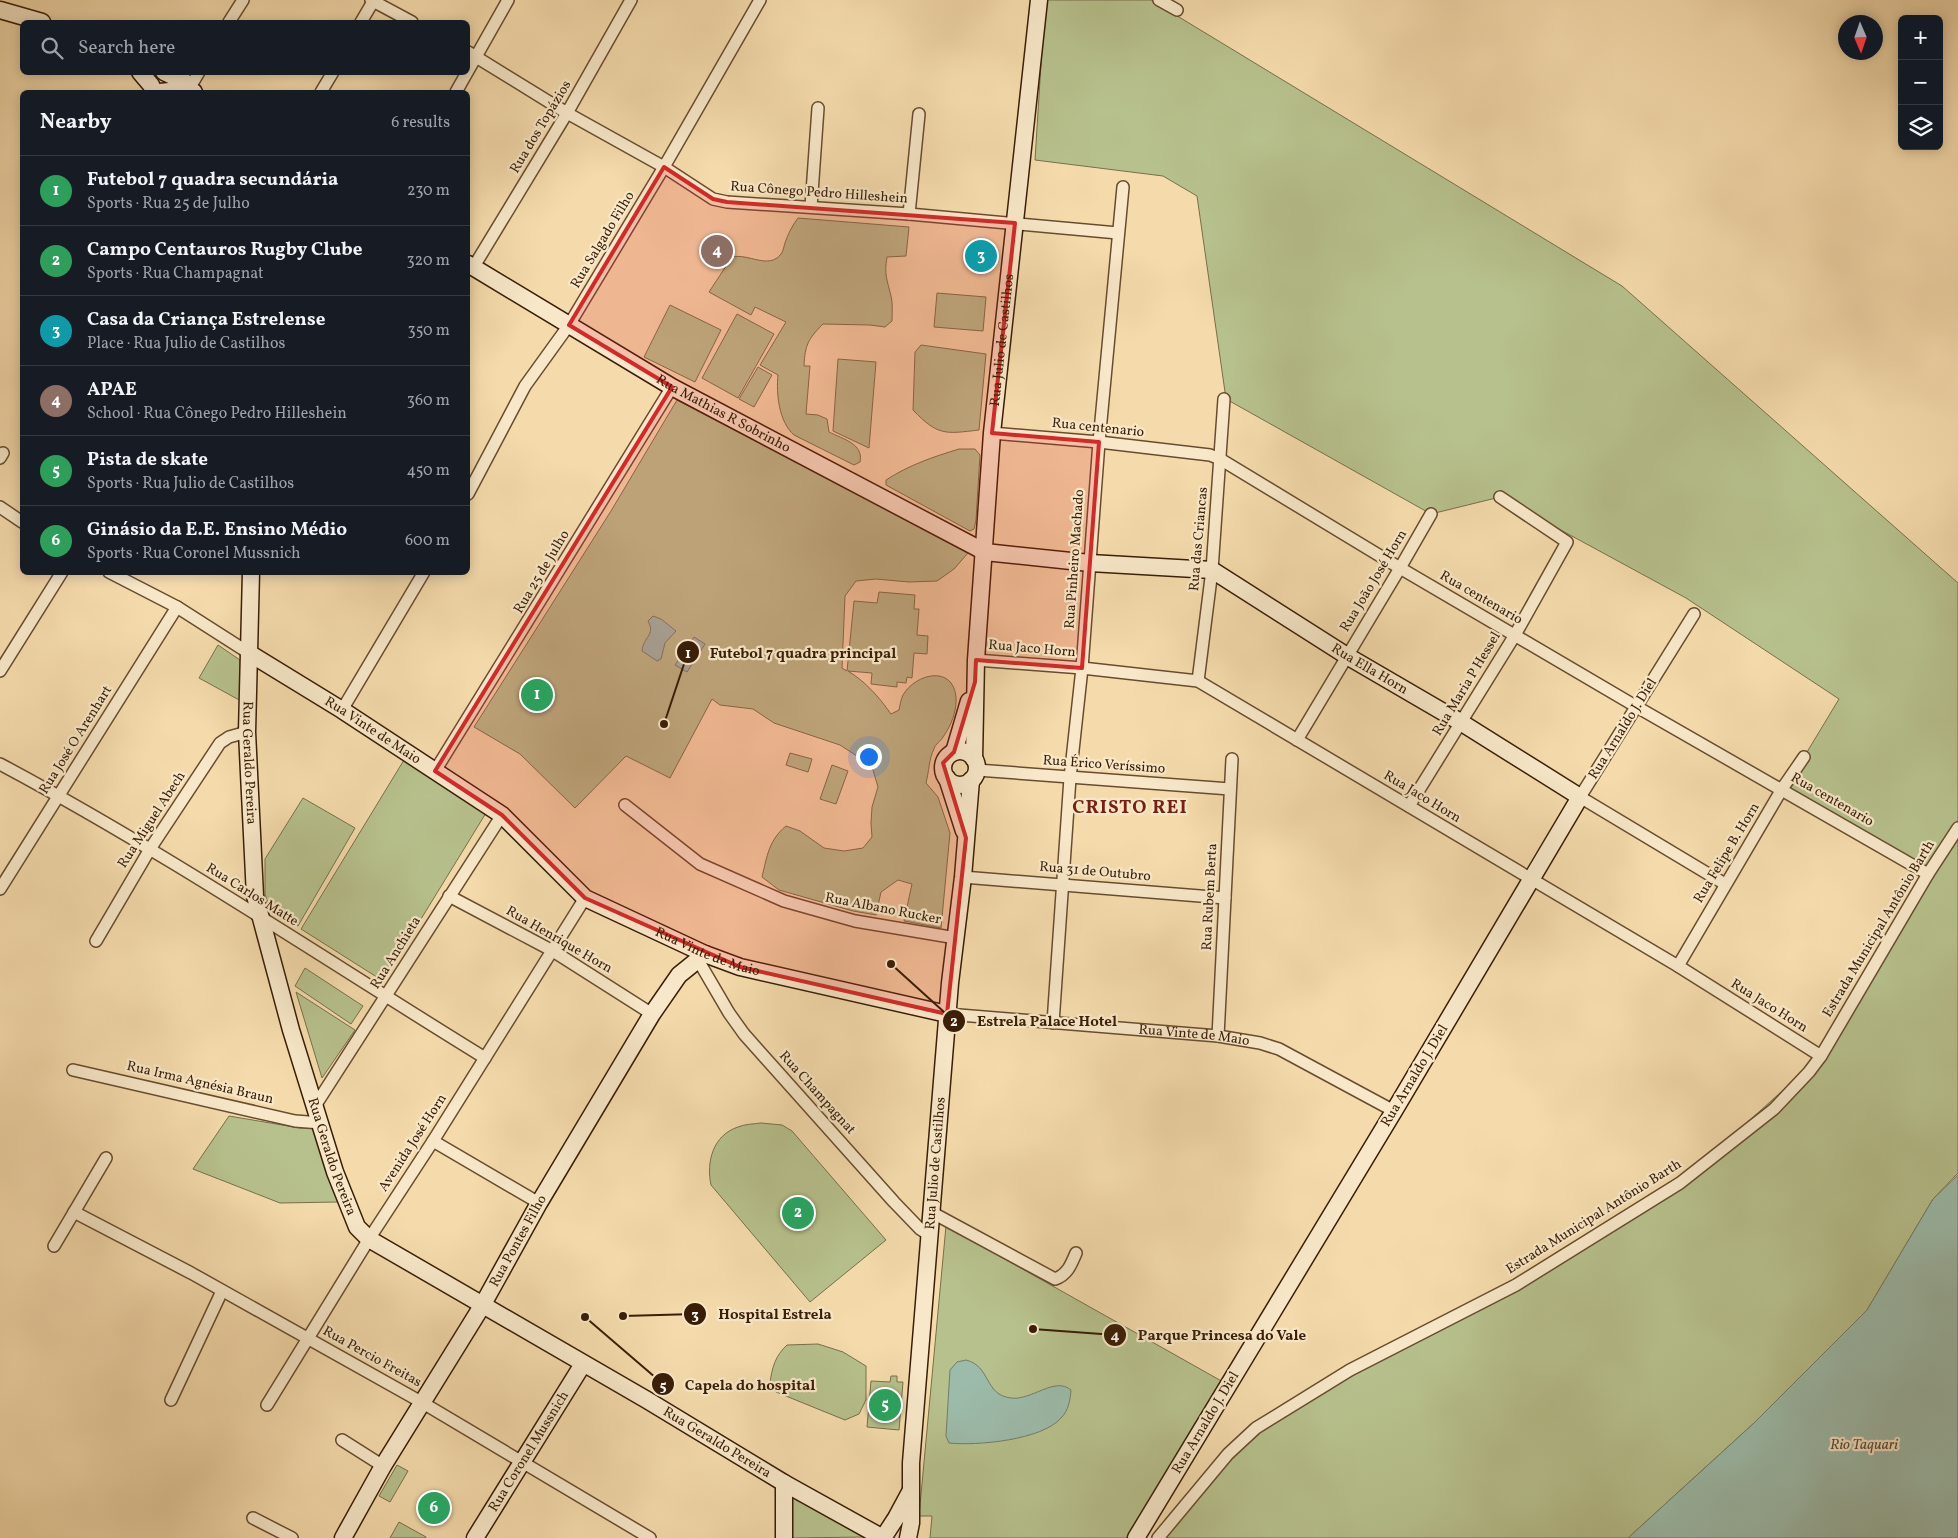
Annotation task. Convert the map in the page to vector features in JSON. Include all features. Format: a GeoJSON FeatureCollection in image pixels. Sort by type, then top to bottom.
{"type":"FeatureCollection","features":[{"type":"Feature","properties":{"kind":"main road","name":"Rua Julio de Castilhos"},"geometry":{"type":"LineString","coordinates":[[907,1538],[911,1523],[911,1463],[947,1014],[974,770],[976,660],[992,433],[1039,0]]}},
{"type":"Feature","properties":{"kind":"main road"},"geometry":{"type":"LineString","coordinates":[[0,10],[35,20]]}},
{"type":"Feature","properties":{"kind":"main road"},"geometry":{"type":"LineString","coordinates":[[143,75],[153,90]]}},
{"type":"Feature","properties":{"kind":"main road"},"geometry":{"type":"LineString","coordinates":[[170,75],[185,82],[191,90]]}},
{"type":"Feature","properties":{"kind":"main road","name":"Rua Mathias R Sobrinho"},"geometry":{"type":"LineString","coordinates":[[470,266],[672,386],[985,552]]}},
{"type":"Feature","properties":{"kind":"main road","name":"Rua Ella Horn"},"geometry":{"type":"LineString","coordinates":[[985,552],[1090,563],[1212,570],[1347,656],[1462,723],[1580,797]]}},
{"type":"Feature","properties":{"kind":"main road","name":"Rua Geraldo Pereira"},"geometry":{"type":"LineString","coordinates":[[251,575],[247,732],[253,876],[260,916],[315,1106],[335,1172],[356,1227],[369,1239],[482,1306],[647,1400],[784,1483],[883,1538]]}},
{"type":"Feature","properties":{"kind":"main road","name":"Rua Vinte de Maio"},"geometry":{"type":"LineString","coordinates":[[249,652],[342,710],[502,815],[585,898],[702,957],[947,1014]]}},
{"type":"Feature","properties":{"kind":"main road","name":"Rua Julio de Castilhos"},"geometry":{"type":"LineString","coordinates":[[954,752],[975,682]]}},
{"type":"Feature","properties":{"kind":"main road"},"geometry":{"type":"LineString","coordinates":[[965,752],[974,770],[961,784],[951,782],[944,774],[943,763],[949,754],[965,752]]}},
{"type":"Feature","properties":{"kind":"main road","name":"Rua Julio de Castilhos"},"geometry":{"type":"LineString","coordinates":[[947,778],[966,838]]}},
{"type":"Feature","properties":{"kind":"main road","name":"Rua Arnaldo J. Diel"},"geometry":{"type":"LineString","coordinates":[[1136,1538],[1394,1111],[1580,797]]}},
{"type":"Feature","properties":{"kind":"main road","name":"Rua Pontes Filho"},"geometry":{"type":"LineString","coordinates":[[343,1538],[383,1466],[482,1306],[539,1203],[652,1014],[679,975],[702,957]]}},
{"type":"Feature","properties":{"kind":"main road","name":"Rua Coronel Mussnich"},"geometry":{"type":"LineString","coordinates":[[475,1538],[583,1364]]}},
{"type":"Feature","properties":{"kind":"main road"},"geometry":{"type":"LineString","coordinates":[[784,1483],[784,1538]]}},
{"type":"Feature","properties":{"kind":"main road","name":"Rua Julio de Castilhos"},"geometry":{"type":"LineString","coordinates":[[883,1538],[911,1490]]}},
{"type":"Feature","properties":{"kind":"main road"},"geometry":{"type":"LineString","coordinates":[[883,1538],[887,1533],[895,1530],[902,1532],[907,1538]]}},
{"type":"Feature","properties":{"kind":"street"},"geometry":{"type":"LineString","coordinates":[[231,20],[243,0]]}},
{"type":"Feature","properties":{"kind":"street"},"geometry":{"type":"LineString","coordinates":[[362,20],[373,0],[408,20]]}},
{"type":"Feature","properties":{"kind":"street"},"geometry":{"type":"LineString","coordinates":[[472,55],[508,0]]}},
{"type":"Feature","properties":{"kind":"street","name":"Rua dos Topázios"},"geometry":{"type":"LineString","coordinates":[[470,266],[567,113],[630,0]]}},
{"type":"Feature","properties":{"kind":"street","name":"Rua Salgado Filho"},"geometry":{"type":"LineString","coordinates":[[470,490],[525,386],[569,325],[664,168],[760,0]]}},
{"type":"Feature","properties":{"kind":"street"},"geometry":{"type":"LineString","coordinates":[[1159,0],[1177,10]]}},
{"type":"Feature","properties":{"kind":"street","name":"Rua Cônego Pedro Hilleshein"},"geometry":{"type":"LineString","coordinates":[[472,55],[713,199],[726,202],[909,214],[1118,233]]}},
{"type":"Feature","properties":{"kind":"street"},"geometry":{"type":"LineString","coordinates":[[192,90],[199,75]]}},
{"type":"Feature","properties":{"kind":"street"},"geometry":{"type":"LineString","coordinates":[[322,90],[330,75]]}},
{"type":"Feature","properties":{"kind":"street"},"geometry":{"type":"LineString","coordinates":[[457,90],[463,75]]}},
{"type":"Feature","properties":{"kind":"street"},"geometry":{"type":"LineString","coordinates":[[811,207],[818,108]]}},
{"type":"Feature","properties":{"kind":"street"},"geometry":{"type":"LineString","coordinates":[[909,214],[919,114]]}},
{"type":"Feature","properties":{"kind":"street","name":"Rua Pinheiro Machado"},"geometry":{"type":"LineString","coordinates":[[1053,1023],[1070,778],[1082,668],[1099,442],[1123,187]]}},
{"type":"Feature","properties":{"kind":"street","name":"Rua 25 de Julho"},"geometry":{"type":"LineString","coordinates":[[435,771],[672,386]]}},
{"type":"Feature","properties":{"kind":"street","name":"Rua das Criancas"},"geometry":{"type":"LineString","coordinates":[[1198,681],[1212,570],[1224,399]]}},
{"type":"Feature","properties":{"kind":"street","name":"Rua centenario"},"geometry":{"type":"LineString","coordinates":[[992,433],[1099,442],[1210,455],[1220,459],[1400,568],[1637,707],[1928,874]]}},
{"type":"Feature","properties":{"kind":"street","name":"Rua Maria P Hessel"},"geometry":{"type":"LineString","coordinates":[[1409,806],[1515,635],[1567,542],[1500,497]]}},
{"type":"Feature","properties":{"kind":"street"},"geometry":{"type":"LineString","coordinates":[[0,507],[20,521]]}},
{"type":"Feature","properties":{"kind":"street","name":"Rua João José Horn"},"geometry":{"type":"LineString","coordinates":[[1297,740],[1431,514]]}},
{"type":"Feature","properties":{"kind":"street"},"geometry":{"type":"LineString","coordinates":[[0,671],[60,575]]}},
{"type":"Feature","properties":{"kind":"street","name":"Rua Vinte de Maio"},"geometry":{"type":"LineString","coordinates":[[115,575],[177,607],[249,652]]}},
{"type":"Feature","properties":{"kind":"street"},"geometry":{"type":"LineString","coordinates":[[342,710],[422,575]]}},
{"type":"Feature","properties":{"kind":"street","name":"Rua José O Arenhart"},"geometry":{"type":"LineString","coordinates":[[0,889],[177,607]]}},
{"type":"Feature","properties":{"kind":"street","name":"Rua Arnaldo J. Diel"},"geometry":{"type":"LineString","coordinates":[[1580,797],[1694,614]]}},
{"type":"Feature","properties":{"kind":"street","name":"Rua Jaco Horn"},"geometry":{"type":"LineString","coordinates":[[976,660],[1082,668],[1198,681],[1678,966],[1821,1056]]}},
{"type":"Feature","properties":{"kind":"street","name":"Rua Miguel Abech"},"geometry":{"type":"LineString","coordinates":[[96,940],[150,849],[220,743],[229,737],[247,732]]}},
{"type":"Feature","properties":{"kind":"street","name":"Rua Felipe B. Horn"},"geometry":{"type":"LineString","coordinates":[[1678,966],[1782,789],[1804,757]]}},
{"type":"Feature","properties":{"kind":"street","name":"Rua Rubem Berta"},"geometry":{"type":"LineString","coordinates":[[1218,1036],[1232,759]]}},
{"type":"Feature","properties":{"kind":"street","name":"Rua Carlos Matte"},"geometry":{"type":"LineString","coordinates":[[0,764],[59,795],[150,849],[485,1058]]}},
{"type":"Feature","properties":{"kind":"street","name":"Rua Érico Veríssimo"},"geometry":{"type":"LineString","coordinates":[[974,770],[1230,789]]}},
{"type":"Feature","properties":{"kind":"street","name":"Rua Ella Horn"},"geometry":{"type":"LineString","coordinates":[[1580,797],[1725,884]]}},
{"type":"Feature","properties":{"kind":"street","name":"Rua Albano Rucker"},"geometry":{"type":"LineString","coordinates":[[624,805],[700,864],[784,901],[856,921],[956,938]]}},
{"type":"Feature","properties":{"kind":"street","name":"Rua Anchieta"},"geometry":{"type":"LineString","coordinates":[[315,1106],[502,815]]}},
{"type":"Feature","properties":{"kind":"street","name":"Estrada Municipal Antônio Barth"},"geometry":{"type":"LineString","coordinates":[[1158,1538],[1228,1454],[1256,1428],[1350,1370],[1516,1285],[1680,1183],[1774,1109],[1809,1072],[1821,1056],[1928,874],[1958,828]]}},
{"type":"Feature","properties":{"kind":"street","name":"Rua 31 de Outubro"},"geometry":{"type":"LineString","coordinates":[[963,877],[1225,898]]}},
{"type":"Feature","properties":{"kind":"street","name":"Rua Henrique Horn"},"geometry":{"type":"LineString","coordinates":[[450,896],[553,951],[652,1014]]}},
{"type":"Feature","properties":{"kind":"street","name":"Avenida José Horn"},"geometry":{"type":"LineString","coordinates":[[267,1405],[369,1239],[433,1141],[585,898]]}},
{"type":"Feature","properties":{"kind":"street","name":"Rua Champagnat"},"geometry":{"type":"LineString","coordinates":[[702,957],[729,1013],[744,1034],[894,1202],[929,1235]]}},
{"type":"Feature","properties":{"kind":"street","name":"Rua Vinte de Maio"},"geometry":{"type":"LineString","coordinates":[[947,1014],[1218,1036],[1260,1043],[1279,1049],[1394,1111]]}},
{"type":"Feature","properties":{"kind":"street","name":"Rua Irma Agnésia Braun"},"geometry":{"type":"LineString","coordinates":[[72,1070],[295,1121],[321,1124]]}},
{"type":"Feature","properties":{"kind":"street"},"geometry":{"type":"LineString","coordinates":[[433,1141],[539,1203]]}},
{"type":"Feature","properties":{"kind":"street"},"geometry":{"type":"LineString","coordinates":[[54,1246],[106,1158]]}},
{"type":"Feature","properties":{"kind":"street","name":"Rua Percio Freitas"},"geometry":{"type":"LineString","coordinates":[[74,1212],[191,1273],[423,1403],[650,1538]]}},
{"type":"Feature","properties":{"kind":"street"},"geometry":{"type":"LineString","coordinates":[[931,1212],[1055,1279],[1063,1276],[1076,1253]]}},
{"type":"Feature","properties":{"kind":"street"},"geometry":{"type":"LineString","coordinates":[[171,1400],[222,1291]]}},
{"type":"Feature","properties":{"kind":"street"},"geometry":{"type":"LineString","coordinates":[[342,1440],[383,1466]]}},
{"type":"Feature","properties":{"kind":"street"},"geometry":{"type":"LineString","coordinates":[[253,1518],[292,1538]]}},
{"type":"Feature","properties":{"kind":"highlighted area"},"geometry":{"type":"Polygon","coordinates":[[[664,167],[713,199],[727,202],[1015,223],[992,433],[1099,442],[1082,668],[976,660],[975,682],[954,752],[943,763],[966,838],[947,1014],[740,967],[585,898],[502,815],[435,771],[672,387],[569,325],[664,167]]]}},
{"type":"Feature","properties":{"kind":"green space"},"geometry":{"type":"Polygon","coordinates":[[[1045,0],[1151,0],[1622,286],[1958,583],[1958,1173],[1933,1199],[1867,1310],[1754,1423],[1628,1538],[1160,1538],[1256,1428],[1516,1285],[1680,1183],[1821,1056],[1927,874],[1782,789],[1839,699],[1686,598],[1500,497],[1431,514],[1226,399],[1197,196],[1163,176],[1035,160],[1045,0]]]}},
{"type":"Feature","properties":{"kind":"green space"},"geometry":{"type":"Polygon","coordinates":[[[798,218],[909,227],[906,256],[887,257],[886,273],[892,302],[892,321],[885,327],[823,324],[811,338],[805,353],[804,366],[810,366],[806,414],[818,415],[827,419],[829,432],[856,446],[859,451],[860,462],[854,465],[794,435],[785,423],[778,399],[778,375],[760,365],[786,322],[755,307],[751,315],[709,292],[732,257],[738,256],[764,261],[776,259],[782,253],[789,233],[798,218]]]}},
{"type":"Feature","properties":{"kind":"green space"},"geometry":{"type":"Polygon","coordinates":[[[937,293],[986,297],[983,331],[934,327],[937,293]]]}},
{"type":"Feature","properties":{"kind":"green space"},"geometry":{"type":"Polygon","coordinates":[[[670,305],[721,330],[695,382],[644,357],[670,305]]]}},
{"type":"Feature","properties":{"kind":"green space"},"geometry":{"type":"Polygon","coordinates":[[[737,314],[774,334],[738,398],[702,378],[737,314]]]}},
{"type":"Feature","properties":{"kind":"green space"},"geometry":{"type":"Polygon","coordinates":[[[921,345],[986,354],[979,430],[950,432],[936,429],[913,410],[915,352],[921,345]]]}},
{"type":"Feature","properties":{"kind":"green space"},"geometry":{"type":"Polygon","coordinates":[[[838,359],[876,362],[869,448],[833,431],[838,359]]]}},
{"type":"Feature","properties":{"kind":"green space"},"geometry":{"type":"Polygon","coordinates":[[[758,367],[772,375],[754,407],[739,399],[758,367]]]}},
{"type":"Feature","properties":{"kind":"green space"},"geometry":{"type":"Polygon","coordinates":[[[677,400],[968,553],[954,569],[937,581],[909,582],[876,579],[856,581],[845,596],[842,668],[847,671],[854,601],[877,603],[879,592],[915,595],[914,609],[919,609],[917,635],[928,636],[927,654],[914,653],[912,678],[907,677],[906,683],[897,682],[897,687],[871,684],[872,673],[848,671],[872,690],[891,714],[899,710],[902,697],[909,687],[925,678],[933,676],[948,680],[953,687],[956,697],[953,718],[949,728],[932,753],[926,783],[938,797],[950,833],[941,928],[904,921],[912,884],[898,880],[881,892],[876,915],[853,911],[779,890],[762,877],[772,843],[786,826],[800,831],[824,848],[844,851],[863,848],[872,837],[872,807],[878,787],[873,770],[860,758],[840,745],[774,723],[753,709],[720,705],[712,699],[670,778],[626,756],[575,808],[520,754],[474,727],[611,511],[677,400]]]}},
{"type":"Feature","properties":{"kind":"green space"},"geometry":{"type":"Polygon","coordinates":[[[959,449],[975,449],[980,455],[976,520],[974,529],[970,531],[886,485],[886,480],[903,470],[959,449]]]}},
{"type":"Feature","properties":{"kind":"green space"},"geometry":{"type":"Polygon","coordinates":[[[218,645],[240,660],[241,701],[199,678],[218,645]]]}},
{"type":"Feature","properties":{"kind":"green space"},"geometry":{"type":"Polygon","coordinates":[[[790,753],[812,759],[808,772],[786,765],[790,753]]]}},
{"type":"Feature","properties":{"kind":"green space"},"geometry":{"type":"Polygon","coordinates":[[[404,760],[486,813],[383,981],[301,929],[404,760]]]}},
{"type":"Feature","properties":{"kind":"green space"},"geometry":{"type":"Polygon","coordinates":[[[832,765],[848,771],[836,804],[820,799],[832,765]]]}},
{"type":"Feature","properties":{"kind":"green space"},"geometry":{"type":"Polygon","coordinates":[[[303,798],[355,828],[298,926],[270,910],[265,894],[265,859],[303,798]]]}},
{"type":"Feature","properties":{"kind":"green space"},"geometry":{"type":"Polygon","coordinates":[[[305,968],[363,1006],[351,1024],[295,986],[305,968]]]}},
{"type":"Feature","properties":{"kind":"green space"},"geometry":{"type":"Polygon","coordinates":[[[296,992],[355,1030],[322,1078],[296,992]]]}},
{"type":"Feature","properties":{"kind":"green space"},"geometry":{"type":"Polygon","coordinates":[[[229,1116],[300,1128],[315,1128],[338,1202],[280,1203],[193,1169],[229,1116]]]}},
{"type":"Feature","properties":{"kind":"green space"},"geometry":{"type":"Polygon","coordinates":[[[761,1123],[782,1125],[792,1131],[886,1240],[810,1302],[711,1185],[711,1159],[717,1143],[729,1131],[744,1125],[761,1123]]]}},
{"type":"Feature","properties":{"kind":"green space"},"geometry":{"type":"Polygon","coordinates":[[[946,1226],[1225,1383],[1131,1538],[930,1538],[932,1516],[919,1516],[946,1226]]]}},
{"type":"Feature","properties":{"kind":"green space"},"geometry":{"type":"Polygon","coordinates":[[[818,1344],[843,1352],[866,1366],[866,1400],[859,1414],[845,1420],[776,1392],[770,1383],[775,1362],[787,1345],[818,1344]]]}},
{"type":"Feature","properties":{"kind":"green space"},"geometry":{"type":"Polygon","coordinates":[[[891,1376],[897,1376],[897,1382],[903,1382],[899,1430],[867,1427],[871,1381],[890,1382],[891,1376]]]}},
{"type":"Feature","properties":{"kind":"green space"},"geometry":{"type":"Polygon","coordinates":[[[397,1465],[408,1471],[390,1502],[379,1496],[397,1465]]]}},
{"type":"Feature","properties":{"kind":"green space"},"geometry":{"type":"Polygon","coordinates":[[[790,1492],[866,1537],[789,1538],[790,1492]]]}},
{"type":"Feature","properties":{"kind":"green space"},"geometry":{"type":"Polygon","coordinates":[[[399,1522],[426,1537],[426,1538],[390,1538],[399,1522]]]}},
{"type":"Feature","properties":{"kind":"water"},"geometry":{"type":"Polygon","coordinates":[[[653,616],[661,619],[676,631],[665,643],[661,659],[657,661],[642,651],[644,642],[651,630],[648,621],[653,616]]]}},
{"type":"Feature","properties":{"kind":"water"},"geometry":{"type":"Polygon","coordinates":[[[694,637],[705,644],[687,672],[675,665],[694,637]]]}},
{"type":"Feature","properties":{"kind":"water","name":"Rio Taquari"},"geometry":{"type":"Polygon","coordinates":[[[1958,1175],[1958,1538],[1628,1538],[1754,1423],[1867,1310],[1933,1199],[1958,1175]]]}},
{"type":"Feature","properties":{"kind":"water"},"geometry":{"type":"Polygon","coordinates":[[[966,1360],[980,1368],[991,1386],[1002,1396],[1019,1398],[1050,1387],[1065,1386],[1071,1390],[1066,1412],[1052,1426],[1025,1436],[992,1442],[949,1443],[946,1436],[950,1370],[957,1362],[966,1360]]]}},
{"type":"Feature","properties":{"kind":"place","name":"APAE"},"geometry":{"type":"Point","coordinates":[717,251]}},
{"type":"Feature","properties":{"kind":"place","name":"Casa da Criança Estrelense"},"geometry":{"type":"Point","coordinates":[981,256]}},
{"type":"Feature","properties":{"kind":"place","name":"Futebol 7 quadra secundária"},"geometry":{"type":"Point","coordinates":[537,695]}},
{"type":"Feature","properties":{"kind":"place","name":"Futebol 7 quadra principal"},"geometry":{"type":"Point","coordinates":[664,724]}},
{"type":"Feature","properties":{"kind":"place","name":"Estrela Palace Hotel"},"geometry":{"type":"Point","coordinates":[891,964]}},
{"type":"Feature","properties":{"kind":"place","name":"Campo Centauros Rugby Clube"},"geometry":{"type":"Point","coordinates":[798,1213]}},
{"type":"Feature","properties":{"kind":"place","name":"Hospital Estrela"},"geometry":{"type":"Point","coordinates":[623,1316]}},
{"type":"Feature","properties":{"kind":"place","name":"Capela do hospital"},"geometry":{"type":"Point","coordinates":[585,1317]}},
{"type":"Feature","properties":{"kind":"place","name":"Parque Princesa do Vale"},"geometry":{"type":"Point","coordinates":[1033,1329]}},
{"type":"Feature","properties":{"kind":"place","name":"Pista de skate"},"geometry":{"type":"Point","coordinates":[885,1405]}},
{"type":"Feature","properties":{"kind":"place","name":"Ginásio da E.E. Ensino Médio"},"geometry":{"type":"Point","coordinates":[434,1508]}},
{"type":"Feature","properties":{"kind":"district","name":"CRISTO REI"},"geometry":{"type":"Point","coordinates":[1130,808]}}]}
